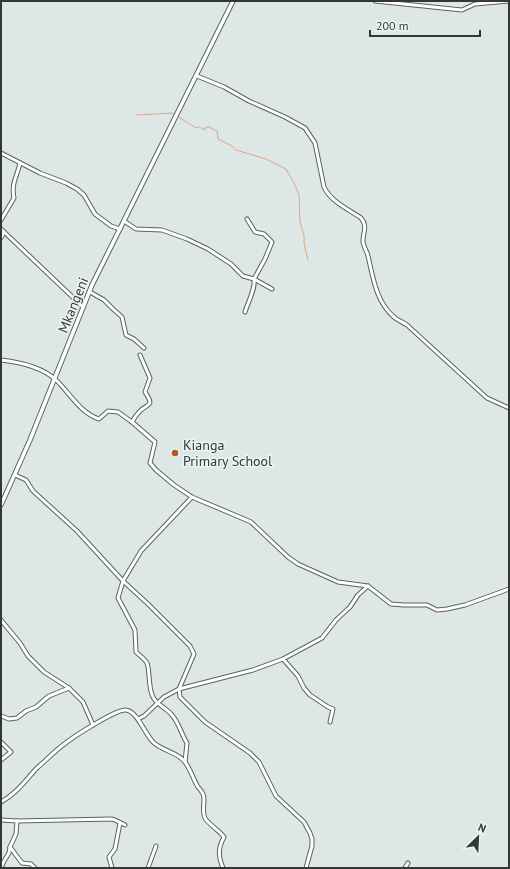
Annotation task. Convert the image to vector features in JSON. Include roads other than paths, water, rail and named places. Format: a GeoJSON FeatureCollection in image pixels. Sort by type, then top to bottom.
{"type":"FeatureCollection","features":[{"type":"Feature","properties":{"kind":"street","name":"Mkangeni"},"geometry":{"type":"LineString","coordinates":[[1,505],[55,379],[83,307],[120,229],[234,1]]}},
{"type":"Feature","properties":{"kind":"street"},"geometry":{"type":"LineString","coordinates":[[375,1],[462,10],[475,4],[509,1]]}},
{"type":"Feature","properties":{"kind":"street"},"geometry":{"type":"LineString","coordinates":[[197,76],[285,117],[305,128],[315,143],[326,191],[330,197],[365,222],[366,230],[363,242],[368,254],[376,289],[382,305],[394,317],[407,325],[487,398],[509,408]]}},
{"type":"Feature","properties":{"kind":"street"},"geometry":{"type":"LineString","coordinates":[[1,153],[40,173],[77,189],[84,195],[95,214],[111,226],[120,229]]}},
{"type":"Feature","properties":{"kind":"street"},"geometry":{"type":"LineString","coordinates":[[1,220],[14,198],[13,189],[20,163]]}},
{"type":"Feature","properties":{"kind":"street"},"geometry":{"type":"LineString","coordinates":[[245,312],[248,300],[255,285],[254,279],[272,242],[264,234],[256,232],[247,219]]}},
{"type":"Feature","properties":{"kind":"street"},"geometry":{"type":"LineString","coordinates":[[124,221],[136,229],[162,230],[187,239],[208,249],[231,264],[243,276],[254,279],[272,289]]}},
{"type":"Feature","properties":{"kind":"street"},"geometry":{"type":"LineString","coordinates":[[1,229],[83,307]]}},
{"type":"Feature","properties":{"kind":"street"},"geometry":{"type":"LineString","coordinates":[[1,238],[4,232]]}},
{"type":"Feature","properties":{"kind":"street"},"geometry":{"type":"LineString","coordinates":[[90,292],[104,300],[122,317],[126,335],[134,339],[144,348]]}},
{"type":"Feature","properties":{"kind":"street"},"geometry":{"type":"LineString","coordinates":[[132,422],[141,410],[146,408],[150,403],[150,399],[145,392],[150,378],[140,355]]}},
{"type":"Feature","properties":{"kind":"street"},"geometry":{"type":"LineString","coordinates":[[1,360],[15,362],[38,369],[55,379],[76,404],[91,416],[99,419],[108,411],[118,412],[155,442],[150,463],[156,470],[174,485],[192,497],[251,522],[298,564],[338,582],[368,586],[391,604],[427,605],[437,610],[465,605],[509,589]]}},
{"type":"Feature","properties":{"kind":"street"},"geometry":{"type":"LineString","coordinates":[[15,475],[26,480],[33,492],[77,531],[123,581],[190,646],[194,654],[179,689],[180,697],[205,722],[250,752],[259,762],[276,796],[304,822],[312,839],[312,846],[306,868]]}},
{"type":"Feature","properties":{"kind":"street"},"geometry":{"type":"LineString","coordinates":[[185,762],[187,743],[183,737],[181,728],[173,715],[153,698],[147,664],[136,652],[135,630],[118,598],[123,581],[140,551],[192,497]]}},
{"type":"Feature","properties":{"kind":"street"},"geometry":{"type":"LineString","coordinates":[[138,719],[144,716],[158,702],[179,689],[250,671],[283,660],[322,638],[336,620],[350,607],[358,595],[368,586]]}},
{"type":"Feature","properties":{"kind":"street"},"geometry":{"type":"LineString","coordinates":[[1,620],[20,643],[28,656],[44,672],[69,688],[83,702],[93,724]]}},
{"type":"Feature","properties":{"kind":"street"},"geometry":{"type":"LineString","coordinates":[[283,660],[298,676],[304,688],[310,695],[333,709],[330,722]]}},
{"type":"Feature","properties":{"kind":"street"},"geometry":{"type":"LineString","coordinates":[[1,716],[9,719],[17,718],[31,708],[36,707],[49,696],[69,688]]}},
{"type":"Feature","properties":{"kind":"street"},"geometry":{"type":"LineString","coordinates":[[1,802],[9,797],[63,745],[93,724],[124,709],[130,710],[156,745],[175,754],[185,762],[193,780],[204,794],[203,812],[205,818],[224,837],[220,844],[219,858],[223,868]]}},
{"type":"Feature","properties":{"kind":"street"},"geometry":{"type":"LineString","coordinates":[[1,742],[11,752],[1,760]]}},
{"type":"Feature","properties":{"kind":"street"},"geometry":{"type":"LineString","coordinates":[[1,820],[111,819],[125,826]]}},
{"type":"Feature","properties":{"kind":"street"},"geometry":{"type":"LineString","coordinates":[[1,868],[9,853],[16,834],[17,821]]}},
{"type":"Feature","properties":{"kind":"street"},"geometry":{"type":"LineString","coordinates":[[112,868],[109,857],[115,849],[120,823]]}},
{"type":"Feature","properties":{"kind":"street"},"geometry":{"type":"LineString","coordinates":[[148,868],[156,846]]}},
{"type":"Feature","properties":{"kind":"street"},"geometry":{"type":"LineString","coordinates":[[10,847],[22,863],[31,864],[35,868]]}},
{"type":"Feature","properties":{"kind":"street"},"geometry":{"type":"LineString","coordinates":[[405,868],[408,863]]}},
{"type":"Feature","properties":{"kind":"waterway"},"geometry":{"type":"LineString","coordinates":[[137,115],[172,113],[196,128],[199,127],[205,130],[206,127],[209,127],[217,131],[218,139],[232,146],[236,150],[266,159],[286,169],[299,195],[300,222],[304,235],[304,243],[308,260]]}},
{"type":"Feature","properties":{"kind":"place","name":"Kianga Primary School"},"geometry":{"type":"Point","coordinates":[175,453]}}]}
